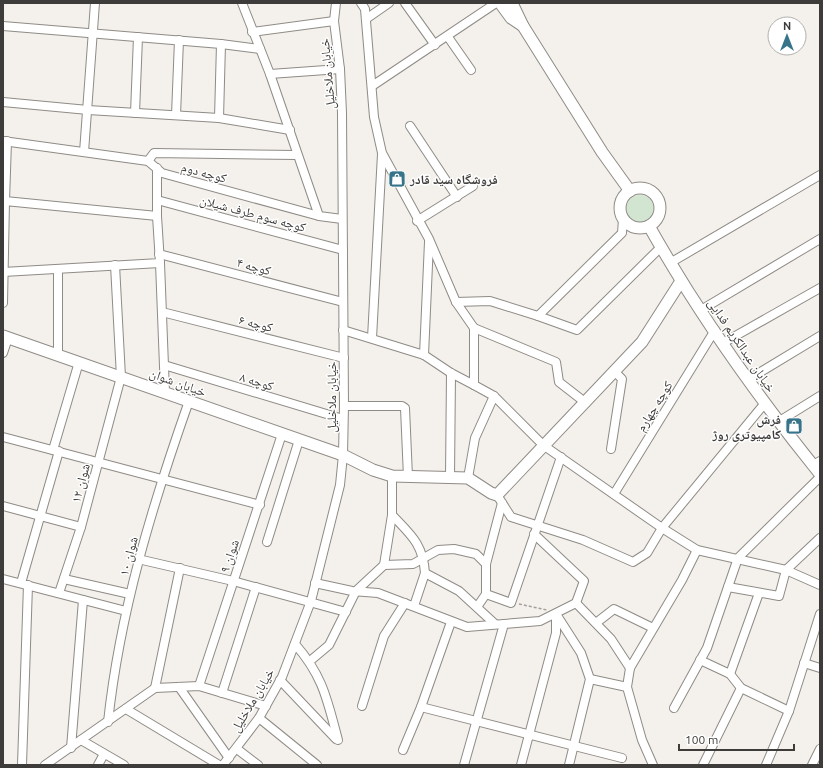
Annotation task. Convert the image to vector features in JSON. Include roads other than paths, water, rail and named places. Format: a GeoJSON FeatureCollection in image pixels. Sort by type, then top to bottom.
{"type":"FeatureCollection","features":[{"type":"Feature","properties":{"kind":"street"},"geometry":{"type":"LineString","coordinates":[[84,152],[95,3]]}},
{"type":"Feature","properties":{"kind":"street"},"geometry":{"type":"LineString","coordinates":[[242,3],[252,32],[270,74],[319,216]]}},
{"type":"Feature","properties":{"kind":"street","name":"خیابان ملاخلیل"},"geometry":{"type":"LineString","coordinates":[[223,765],[237,749],[259,718],[280,680],[311,601],[340,485],[343,455],[344,406],[342,112],[340,69],[334,21],[336,3]]}},
{"type":"Feature","properties":{"kind":"street"},"geometry":{"type":"LineString","coordinates":[[361,3],[365,9],[374,117],[382,153],[417,221],[429,239],[456,302],[474,328],[556,362],[559,382],[586,403]]}},
{"type":"Feature","properties":{"kind":"street"},"geometry":{"type":"LineString","coordinates":[[366,19],[389,3]]}},
{"type":"Feature","properties":{"kind":"street"},"geometry":{"type":"LineString","coordinates":[[405,3],[435,45]]}},
{"type":"Feature","properties":{"kind":"street"},"geometry":{"type":"LineString","coordinates":[[372,86],[448,37],[496,3]]}},
{"type":"Feature","properties":{"kind":"street"},"geometry":{"type":"LineString","coordinates":[[500,3],[511,18],[523,26]]}},
{"type":"Feature","properties":{"kind":"street"},"geometry":{"type":"LineString","coordinates":[[515,4],[523,26],[602,152],[630,191]]}},
{"type":"Feature","properties":{"kind":"street"},"geometry":{"type":"LineString","coordinates":[[252,32],[334,21]]}},
{"type":"Feature","properties":{"kind":"street"},"geometry":{"type":"LineString","coordinates":[[3,26],[179,40],[260,49]]}},
{"type":"Feature","properties":{"kind":"street"},"geometry":{"type":"LineString","coordinates":[[135,113],[138,37]]}},
{"type":"Feature","properties":{"kind":"street"},"geometry":{"type":"LineString","coordinates":[[448,37],[471,70]]}},
{"type":"Feature","properties":{"kind":"street"},"geometry":{"type":"LineString","coordinates":[[176,115],[179,40]]}},
{"type":"Feature","properties":{"kind":"street"},"geometry":{"type":"LineString","coordinates":[[219,118],[221,44]]}},
{"type":"Feature","properties":{"kind":"street"},"geometry":{"type":"LineString","coordinates":[[270,74],[340,69]]}},
{"type":"Feature","properties":{"kind":"street"},"geometry":{"type":"LineString","coordinates":[[3,102],[88,110],[219,118],[290,130]]}},
{"type":"Feature","properties":{"kind":"street"},"geometry":{"type":"LineString","coordinates":[[410,126],[457,196]]}},
{"type":"Feature","properties":{"kind":"street"},"geometry":{"type":"LineString","coordinates":[[3,302],[5,141]]}},
{"type":"Feature","properties":{"kind":"street","name":"کوچه دوم"},"geometry":{"type":"LineString","coordinates":[[5,141],[148,161],[162,173],[319,216],[342,219]]}},
{"type":"Feature","properties":{"kind":"street"},"geometry":{"type":"LineString","coordinates":[[148,161],[154,153],[297,155]]}},
{"type":"Feature","properties":{"kind":"street"},"geometry":{"type":"LineString","coordinates":[[372,338],[382,153]]}},
{"type":"Feature","properties":{"kind":"street"},"geometry":{"type":"LineString","coordinates":[[157,168],[157,216],[165,392]]}},
{"type":"Feature","properties":{"kind":"street"},"geometry":{"type":"LineString","coordinates":[[670,263],[820,175]]}},
{"type":"Feature","properties":{"kind":"street"},"geometry":{"type":"LineString","coordinates":[[417,221],[473,186]]}},
{"type":"Feature","properties":{"kind":"street"},"geometry":{"type":"LineString","coordinates":[[538,316],[622,233],[622,201],[630,191],[642,188],[648,190],[658,198],[660,212],[657,218],[649,226],[640,228],[634,227],[623,219]]}},
{"type":"Feature","properties":{"kind":"street","name":"کوچه سوم طرف شیلان"},"geometry":{"type":"LineString","coordinates":[[157,200],[343,250]]}},
{"type":"Feature","properties":{"kind":"street"},"geometry":{"type":"LineString","coordinates":[[4,201],[157,216]]}},
{"type":"Feature","properties":{"kind":"street","name":"خیابان عبدالکریم فدایی"},"geometry":{"type":"LineString","coordinates":[[649,226],[681,281],[723,343],[778,422],[818,469]]}},
{"type":"Feature","properties":{"kind":"street"},"geometry":{"type":"LineString","coordinates":[[424,355],[429,239]]}},
{"type":"Feature","properties":{"kind":"street"},"geometry":{"type":"LineString","coordinates":[[701,310],[820,239]]}},
{"type":"Feature","properties":{"kind":"street"},"geometry":{"type":"LineString","coordinates":[[456,302],[490,301],[576,330],[661,247]]}},
{"type":"Feature","properties":{"kind":"street","name":"کوچه ۴"},"geometry":{"type":"LineString","coordinates":[[159,254],[343,302]]}},
{"type":"Feature","properties":{"kind":"street"},"geometry":{"type":"LineString","coordinates":[[3,272],[160,263]]}},
{"type":"Feature","properties":{"kind":"street","name":"شوان ۱۲"},"geometry":{"type":"LineString","coordinates":[[59,594],[81,527],[121,377],[116,265]]}},
{"type":"Feature","properties":{"kind":"street"},"geometry":{"type":"LineString","coordinates":[[58,269],[58,355]]}},
{"type":"Feature","properties":{"kind":"street"},"geometry":{"type":"LineString","coordinates":[[477,607],[486,594],[486,564],[500,499],[543,445],[586,403],[642,342],[681,281]]}},
{"type":"Feature","properties":{"kind":"street"},"geometry":{"type":"LineString","coordinates":[[723,343],[820,288]]}},
{"type":"Feature","properties":{"kind":"street","name":"کوچه ۶"},"geometry":{"type":"LineString","coordinates":[[162,312],[344,358]]}},
{"type":"Feature","properties":{"kind":"street"},"geometry":{"type":"LineString","coordinates":[[474,328],[474,385]]}},
{"type":"Feature","properties":{"kind":"street"},"geometry":{"type":"LineString","coordinates":[[343,330],[424,355],[451,374],[494,396],[543,445],[662,528],[697,550],[786,570],[820,585]]}},
{"type":"Feature","properties":{"kind":"street","name":"کوچه چهارم"},"geometry":{"type":"LineString","coordinates":[[614,494],[715,330]]}},
{"type":"Feature","properties":{"kind":"street"},"geometry":{"type":"LineString","coordinates":[[749,380],[820,336]]}},
{"type":"Feature","properties":{"kind":"street"},"geometry":{"type":"LineString","coordinates":[[3,353],[5,337]]}},
{"type":"Feature","properties":{"kind":"street","name":"خیابان شوان"},"geometry":{"type":"LineString","coordinates":[[5,337],[343,455],[373,470],[392,476],[468,478]]}},
{"type":"Feature","properties":{"kind":"street"},"geometry":{"type":"LineString","coordinates":[[22,765],[24,584],[79,362]]}},
{"type":"Feature","properties":{"kind":"street","name":"کوچه ۸"},"geometry":{"type":"LineString","coordinates":[[164,365],[343,419]]}},
{"type":"Feature","properties":{"kind":"street"},"geometry":{"type":"LineString","coordinates":[[611,449],[622,379],[615,372]]}},
{"type":"Feature","properties":{"kind":"street"},"geometry":{"type":"LineString","coordinates":[[450,477],[451,374]]}},
{"type":"Feature","properties":{"kind":"street"},"geometry":{"type":"LineString","coordinates":[[494,396],[474,438],[468,478],[500,499],[511,517],[583,540],[633,562],[647,553],[662,528],[765,403]]}},
{"type":"Feature","properties":{"kind":"street"},"geometry":{"type":"LineString","coordinates":[[778,422],[820,396]]}},
{"type":"Feature","properties":{"kind":"street","name":"شوان ۱۰"},"geometry":{"type":"LineString","coordinates":[[108,722],[113,673],[138,559],[161,480],[189,401]]}},
{"type":"Feature","properties":{"kind":"street"},"geometry":{"type":"LineString","coordinates":[[344,406],[402,406],[405,408],[408,477]]}},
{"type":"Feature","properties":{"kind":"street","name":"شوان ۹"},"geometry":{"type":"LineString","coordinates":[[199,686],[282,434]]}},
{"type":"Feature","properties":{"kind":"street"},"geometry":{"type":"LineString","coordinates":[[3,437],[98,461],[161,480],[260,504]]}},
{"type":"Feature","properties":{"kind":"street"},"geometry":{"type":"LineString","coordinates":[[267,542],[299,440]]}},
{"type":"Feature","properties":{"kind":"street"},"geometry":{"type":"LineString","coordinates":[[486,594],[511,603],[560,457]]}},
{"type":"Feature","properties":{"kind":"street"},"geometry":{"type":"LineString","coordinates":[[674,708],[707,648],[738,558],[818,469]]}},
{"type":"Feature","properties":{"kind":"street"},"geometry":{"type":"LineString","coordinates":[[310,661],[329,645],[356,591],[384,565],[392,515],[392,476]]}},
{"type":"Feature","properties":{"kind":"street"},"geometry":{"type":"LineString","coordinates":[[3,506],[81,527]]}},
{"type":"Feature","properties":{"kind":"street"},"geometry":{"type":"LineString","coordinates":[[392,515],[419,545],[424,557],[425,573],[414,606]]}},
{"type":"Feature","properties":{"kind":"street"},"geometry":{"type":"LineString","coordinates":[[315,583],[356,591],[378,593],[414,606],[451,622],[467,626],[540,621],[576,603],[584,581],[534,534]]}},
{"type":"Feature","properties":{"kind":"street"},"geometry":{"type":"LineString","coordinates":[[728,587],[779,596],[786,570],[820,538]]}},
{"type":"Feature","properties":{"kind":"street"},"geometry":{"type":"LineString","coordinates":[[384,565],[413,564],[438,550],[454,550],[476,554],[486,564]]}},
{"type":"Feature","properties":{"kind":"street"},"geometry":{"type":"LineString","coordinates":[[653,765],[642,740],[627,687],[630,668],[682,580],[697,550]]}},
{"type":"Feature","properties":{"kind":"street"},"geometry":{"type":"LineString","coordinates":[[138,559],[233,581],[311,601],[346,612]]}},
{"type":"Feature","properties":{"kind":"street"},"geometry":{"type":"LineString","coordinates":[[155,688],[180,568]]}},
{"type":"Feature","properties":{"kind":"street"},"geometry":{"type":"LineString","coordinates":[[425,573],[459,591],[495,624]]}},
{"type":"Feature","properties":{"kind":"street"},"geometry":{"type":"LineString","coordinates":[[3,578],[126,611]]}},
{"type":"Feature","properties":{"kind":"street"},"geometry":{"type":"LineString","coordinates":[[64,579],[130,594]]}},
{"type":"Feature","properties":{"kind":"street"},"geometry":{"type":"LineString","coordinates":[[222,693],[256,587]]}},
{"type":"Feature","properties":{"kind":"street"},"geometry":{"type":"LineString","coordinates":[[730,674],[759,593]]}},
{"type":"Feature","properties":{"kind":"street"},"geometry":{"type":"LineString","coordinates":[[71,748],[83,600]]}},
{"type":"Feature","properties":{"kind":"street"},"geometry":{"type":"LineString","coordinates":[[362,706],[384,636],[405,603]]}},
{"type":"Feature","properties":{"kind":"street"},"geometry":{"type":"LineString","coordinates":[[576,603],[611,639],[630,668]]}},
{"type":"Feature","properties":{"kind":"street"},"geometry":{"type":"LineString","coordinates":[[596,623],[614,608],[653,628]]}},
{"type":"Feature","properties":{"kind":"street"},"geometry":{"type":"LineString","coordinates":[[556,614],[581,653],[590,679],[575,746],[569,765]]}},
{"type":"Feature","properties":{"kind":"street"},"geometry":{"type":"LineString","coordinates":[[520,765],[556,633],[556,614]]}},
{"type":"Feature","properties":{"kind":"street"},"geometry":{"type":"LineString","coordinates":[[766,765],[789,711],[820,614]]}},
{"type":"Feature","properties":{"kind":"street"},"geometry":{"type":"LineString","coordinates":[[403,750],[421,707],[451,622]]}},
{"type":"Feature","properties":{"kind":"street"},"geometry":{"type":"LineString","coordinates":[[464,765],[504,624]]}},
{"type":"Feature","properties":{"kind":"street"},"geometry":{"type":"LineString","coordinates":[[280,680],[338,740],[325,691],[310,661],[294,644]]}},
{"type":"Feature","properties":{"kind":"street"},"geometry":{"type":"LineString","coordinates":[[700,660],[730,674],[741,688],[789,711]]}},
{"type":"Feature","properties":{"kind":"street"},"geometry":{"type":"LineString","coordinates":[[804,663],[820,668]]}},
{"type":"Feature","properties":{"kind":"street"},"geometry":{"type":"LineString","coordinates":[[590,679],[627,687]]}},
{"type":"Feature","properties":{"kind":"street"},"geometry":{"type":"LineString","coordinates":[[45,765],[155,688],[199,686],[266,706]]}},
{"type":"Feature","properties":{"kind":"street"},"geometry":{"type":"LineString","coordinates":[[179,687],[229,758]]}},
{"type":"Feature","properties":{"kind":"street"},"geometry":{"type":"LineString","coordinates":[[703,765],[741,688]]}},
{"type":"Feature","properties":{"kind":"street"},"geometry":{"type":"LineString","coordinates":[[421,707],[622,758]]}},
{"type":"Feature","properties":{"kind":"street"},"geometry":{"type":"LineString","coordinates":[[126,709],[219,765]]}},
{"type":"Feature","properties":{"kind":"street"},"geometry":{"type":"LineString","coordinates":[[259,718],[316,765]]}},
{"type":"Feature","properties":{"kind":"street"},"geometry":{"type":"LineString","coordinates":[[81,740],[124,765]]}},
{"type":"Feature","properties":{"kind":"street"},"geometry":{"type":"LineString","coordinates":[[237,749],[258,765]]}},
{"type":"Feature","properties":{"kind":"street"},"geometry":{"type":"LineString","coordinates":[[812,765],[820,749]]}},
{"type":"Feature","properties":{"kind":"street"},"geometry":{"type":"LineString","coordinates":[[98,765],[104,754]]}},
{"type":"Feature","properties":{"kind":"place","name":"فروشگاه سید قادر"},"geometry":{"type":"Point","coordinates":[397,179]}},
{"type":"Feature","properties":{"kind":"place","name":"فرش کامپیوتری روژ"},"geometry":{"type":"Point","coordinates":[794,426]}}]}
